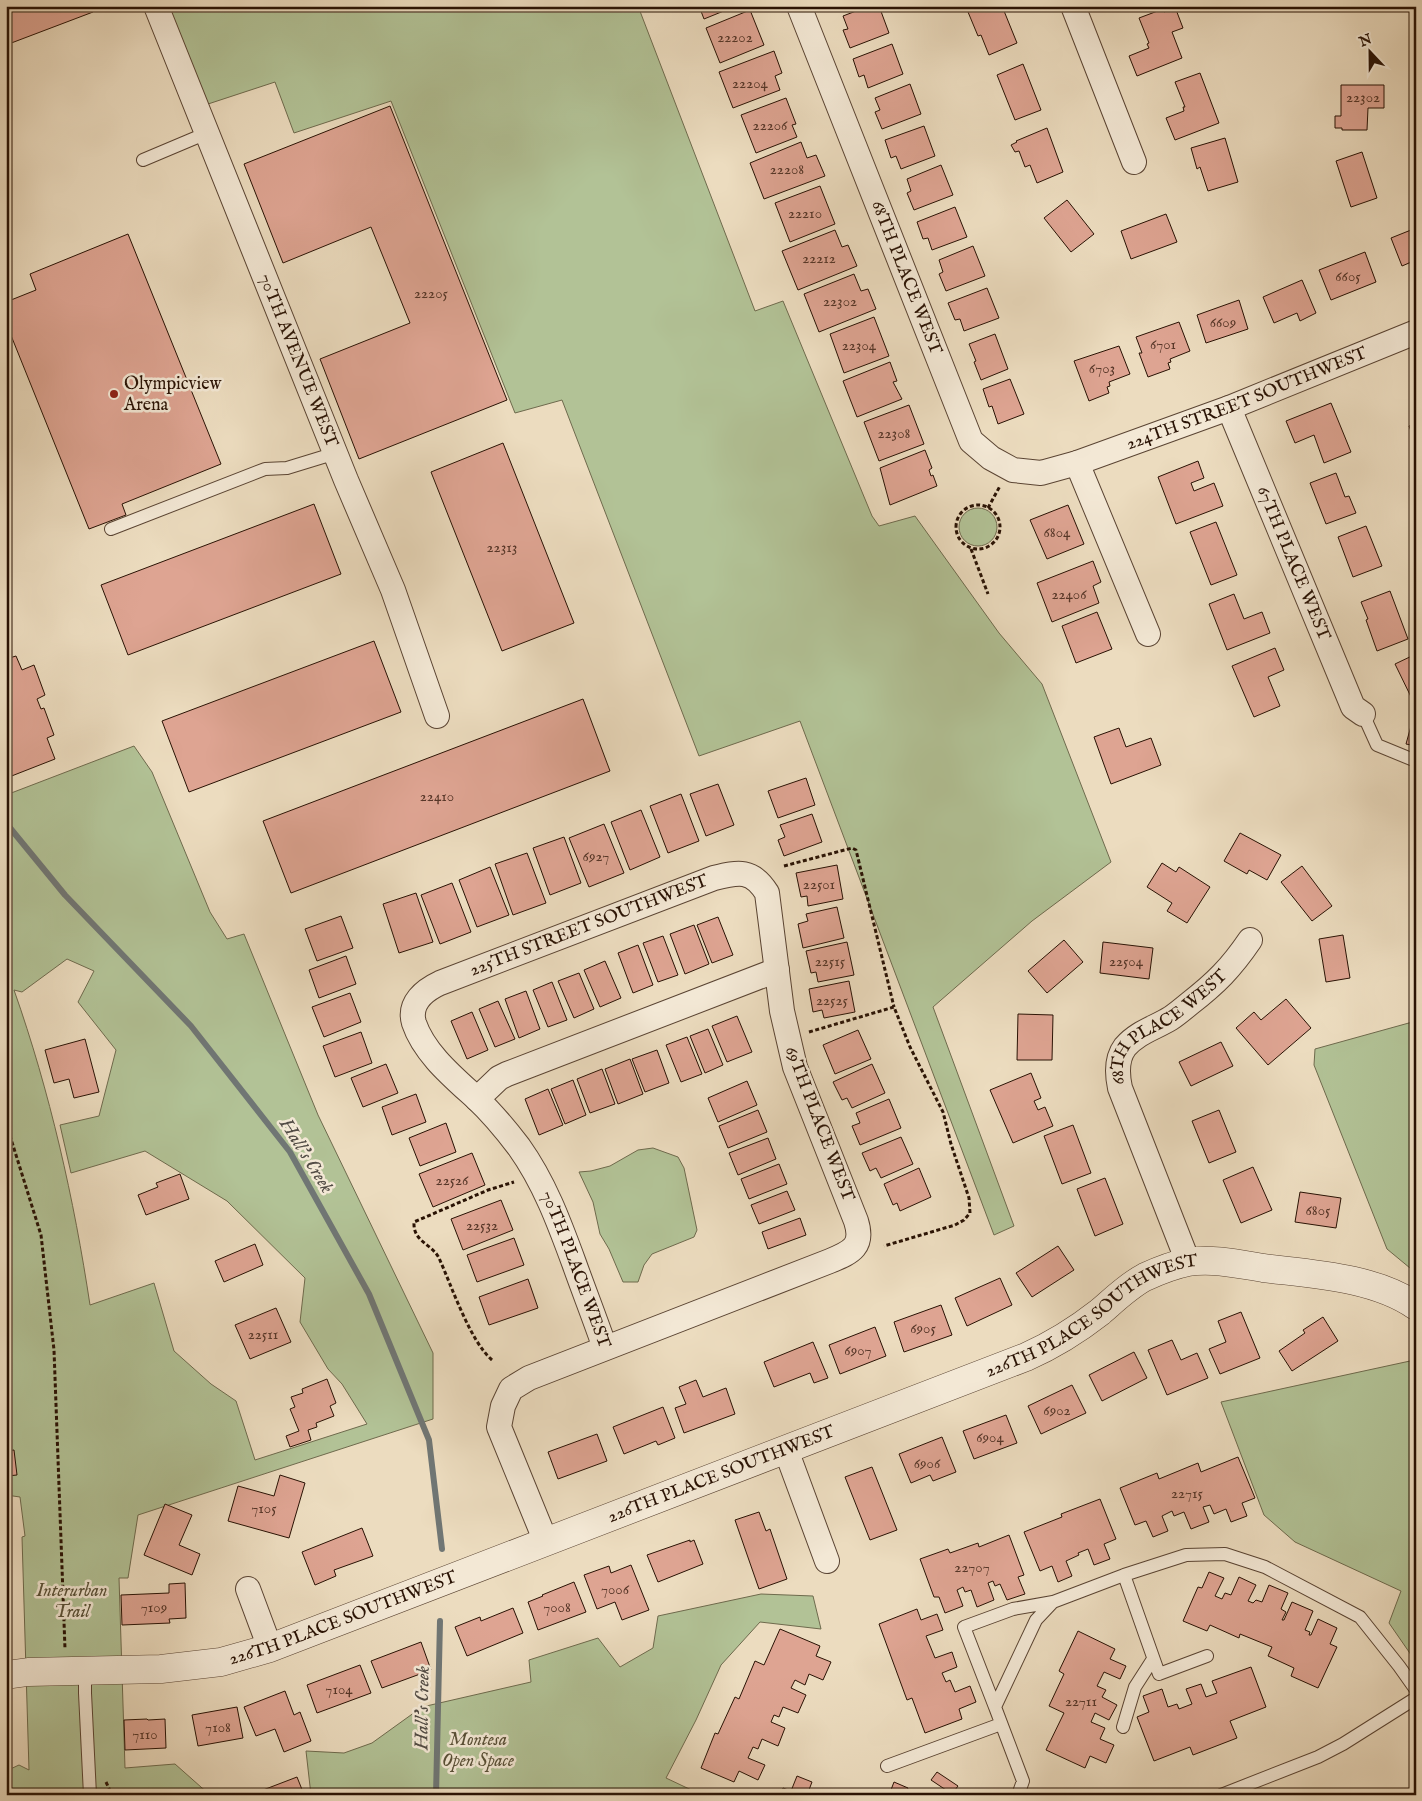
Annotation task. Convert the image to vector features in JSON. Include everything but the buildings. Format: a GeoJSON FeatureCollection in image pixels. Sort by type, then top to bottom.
{"type":"FeatureCollection","features":[{"type":"Feature","properties":{"kind":"street","name":"70TH AVENUE WEST"},"geometry":{"type":"LineString","coordinates":[[156,6],[393,590],[437,716]]}},
{"type":"Feature","properties":{"kind":"street","name":"68TH PLACE WEST"},"geometry":{"type":"LineString","coordinates":[[800,6],[971,441],[991,458],[1013,470],[1041,473],[1077,463]]}},
{"type":"Feature","properties":{"kind":"street"},"geometry":{"type":"LineString","coordinates":[[1073,6],[1134,162]]}},
{"type":"Feature","properties":{"kind":"street","name":"224TH STREET SOUTHWEST"},"geometry":{"type":"LineString","coordinates":[[1077,463],[1229,408],[1416,332]]}},
{"type":"Feature","properties":{"kind":"street","name":"67TH PLACE WEST"},"geometry":{"type":"LineString","coordinates":[[1229,408],[1353,707],[1363,714]]}},
{"type":"Feature","properties":{"kind":"street"},"geometry":{"type":"LineString","coordinates":[[1077,463],[1148,634]]}},
{"type":"Feature","properties":{"kind":"street","name":"225TH STREET SOUTHWEST"},"geometry":{"type":"LineString","coordinates":[[419,998],[426,990],[440,983],[714,878],[741,873],[752,876],[761,884]]}},
{"type":"Feature","properties":{"kind":"street","name":"69TH PLACE WEST"},"geometry":{"type":"LineString","coordinates":[[605,1348],[830,1262],[846,1255],[856,1245],[860,1233],[856,1221],[795,1066],[782,1011],[767,893],[761,884]]}},
{"type":"Feature","properties":{"kind":"street","name":"68TH PLACE WEST"},"geometry":{"type":"LineString","coordinates":[[1188,1262],[1120,1088],[1116,1073],[1124,1048],[1144,1031],[1171,1018],[1211,987],[1233,964],[1250,940]]}},
{"type":"Feature","properties":{"kind":"street"},"geometry":{"type":"LineString","coordinates":[[477,1099],[495,1082],[508,1074],[777,970]]}},
{"type":"Feature","properties":{"kind":"street","name":"70TH PLACE WEST"},"geometry":{"type":"LineString","coordinates":[[419,998],[413,1009],[413,1020],[431,1053],[451,1077],[477,1099],[518,1145],[537,1174],[553,1207],[605,1348],[529,1378],[511,1389],[503,1406],[499,1427],[546,1542]]}},
{"type":"Feature","properties":{"kind":"street","name":"226TH PLACE SOUTHWEST"},"geometry":{"type":"LineString","coordinates":[[6,1675],[76,1663],[161,1669],[221,1662],[270,1648],[1026,1357],[1052,1345],[1073,1332],[1126,1289],[1144,1278],[1166,1268],[1188,1262],[1215,1261],[1362,1283],[1390,1292],[1415,1306]]}},
{"type":"Feature","properties":{"kind":"street"},"geometry":{"type":"LineString","coordinates":[[786,1450],[827,1561]]}},
{"type":"Feature","properties":{"kind":"street"},"geometry":{"type":"LineString","coordinates":[[248,1589],[270,1648]]}},
{"type":"Feature","properties":{"kind":"lane"},"geometry":{"type":"LineString","coordinates":[[143,160],[207,133]]}},
{"type":"Feature","properties":{"kind":"lane"},"geometry":{"type":"LineString","coordinates":[[111,530],[265,469],[287,468],[336,453]]}},
{"type":"Feature","properties":{"kind":"lane"},"geometry":{"type":"LineString","coordinates":[[1363,714],[1377,745],[1416,761]]}},
{"type":"Feature","properties":{"kind":"lane"},"geometry":{"type":"LineString","coordinates":[[1018,1795],[1023,1781],[964,1627],[1013,1609],[1053,1602],[1124,1575],[1186,1555],[1225,1554],[1264,1567],[1360,1617],[1416,1690]]}},
{"type":"Feature","properties":{"kind":"lane"},"geometry":{"type":"LineString","coordinates":[[1124,1575],[1159,1674],[1207,1656]]}},
{"type":"Feature","properties":{"kind":"lane"},"geometry":{"type":"LineString","coordinates":[[995,1708],[1036,1620],[1053,1602]]}},
{"type":"Feature","properties":{"kind":"lane"},"geometry":{"type":"LineString","coordinates":[[1123,1727],[1135,1687],[1153,1659]]}},
{"type":"Feature","properties":{"kind":"lane"},"geometry":{"type":"LineString","coordinates":[[76,1663],[85,1693],[90,1795]]}},
{"type":"Feature","properties":{"kind":"lane"},"geometry":{"type":"LineString","coordinates":[[1221,1795],[1318,1757],[1416,1698]]}},
{"type":"Feature","properties":{"kind":"lane"},"geometry":{"type":"LineString","coordinates":[[887,1766],[1001,1724]]}},
{"type":"Feature","properties":{"kind":"path"},"geometry":{"type":"LineString","coordinates":[[988,508],[1001,485]]}},
{"type":"Feature","properties":{"kind":"path"},"geometry":{"type":"LineString","coordinates":[[982,505],[994,512],[1000,526],[999,534],[996,541],[990,546],[983,549],[970,548],[958,538],[956,524],[958,517],[968,507],[982,505]]}},
{"type":"Feature","properties":{"kind":"path"},"geometry":{"type":"LineString","coordinates":[[970,548],[988,594]]}},
{"type":"Feature","properties":{"kind":"path"},"geometry":{"type":"LineString","coordinates":[[784,866],[852,848],[856,850],[894,1007],[910,1048],[943,1112],[951,1144],[969,1198],[970,1212],[964,1220],[955,1225],[884,1246]]}},
{"type":"Feature","properties":{"kind":"path"},"geometry":{"type":"LineString","coordinates":[[809,1032],[894,1007]]}},
{"type":"Feature","properties":{"kind":"path"},"geometry":{"type":"LineString","coordinates":[[6,1123],[41,1235],[54,1350],[76,1663]]}},
{"type":"Feature","properties":{"kind":"path"},"geometry":{"type":"LineString","coordinates":[[492,1360],[484,1353],[473,1334],[436,1254],[422,1242],[414,1230],[414,1222],[488,1190],[514,1182]]}},
{"type":"Feature","properties":{"kind":"green space"},"geometry":{"type":"Polygon","coordinates":[[[167,6],[638,6],[755,311],[783,301],[872,516],[879,526],[915,516],[999,633],[1042,684],[1111,862],[1032,921],[933,1007],[1014,1226],[994,1235],[800,721],[699,756],[562,400],[515,413],[391,101],[294,133],[275,82],[205,105],[167,6]]]}},
{"type":"Feature","properties":{"kind":"green space"},"geometry":{"type":"Polygon","coordinates":[[[978,508],[991,514],[997,527],[991,540],[978,546],[965,540],[959,527],[965,514],[978,508]]]}},
{"type":"Feature","properties":{"kind":"green space","name":"Interurban Trail"},"geometry":{"type":"Polygon","coordinates":[[[134,746],[152,772],[210,912],[227,939],[244,934],[318,1115],[433,1353],[433,1419],[138,1515],[128,1578],[119,1578],[125,1768],[175,1764],[210,1795],[6,1795],[6,1771],[19,1765],[29,1770],[22,1537],[25,1536],[20,1497],[6,1495],[6,795],[134,746]],[[67,959],[22,992],[14,990],[39,1067],[60,1146],[84,1265],[90,1305],[154,1283],[174,1351],[211,1384],[236,1401],[255,1460],[367,1424],[342,1384],[328,1369],[300,1322],[305,1278],[227,1201],[145,1151],[71,1173],[60,1125],[99,1116],[116,1050],[78,1002],[94,971],[67,959]]]}},
{"type":"Feature","properties":{"kind":"green space"},"geometry":{"type":"Polygon","coordinates":[[[1416,1021],[1416,1273],[1387,1249],[1314,1065],[1315,1049],[1416,1021]]]}},
{"type":"Feature","properties":{"kind":"green space"},"geometry":{"type":"Polygon","coordinates":[[[653,1148],[678,1157],[684,1168],[697,1230],[694,1237],[652,1254],[644,1265],[638,1282],[623,1282],[609,1249],[600,1234],[593,1202],[579,1172],[610,1166],[638,1150],[653,1148]]]}},
{"type":"Feature","properties":{"kind":"green space"},"geometry":{"type":"Polygon","coordinates":[[[1410,1361],[1416,1369],[1416,1662],[1389,1623],[1401,1591],[1295,1542],[1264,1515],[1221,1402],[1410,1361]]]}},
{"type":"Feature","properties":{"kind":"green space","name":"Montesa Open Space"},"geometry":{"type":"Polygon","coordinates":[[[761,1594],[813,1596],[821,1629],[760,1622],[721,1665],[696,1720],[666,1778],[702,1795],[311,1795],[306,1751],[344,1753],[372,1743],[422,1707],[531,1682],[529,1660],[598,1638],[620,1667],[653,1648],[658,1616],[761,1594]]]}},
{"type":"Feature","properties":{"kind":"waterway","name":"Hall's Creek"},"geometry":{"type":"LineString","coordinates":[[6,823],[65,895],[191,1026],[290,1152],[369,1294],[429,1440],[442,1549]]}},
{"type":"Feature","properties":{"kind":"waterway","name":"Hall's Creek"},"geometry":{"type":"LineString","coordinates":[[436,1795],[440,1621]]}},
{"type":"Feature","properties":{"kind":"place","name":"Olympicview Arena"},"geometry":{"type":"Point","coordinates":[114,394]}}]}
